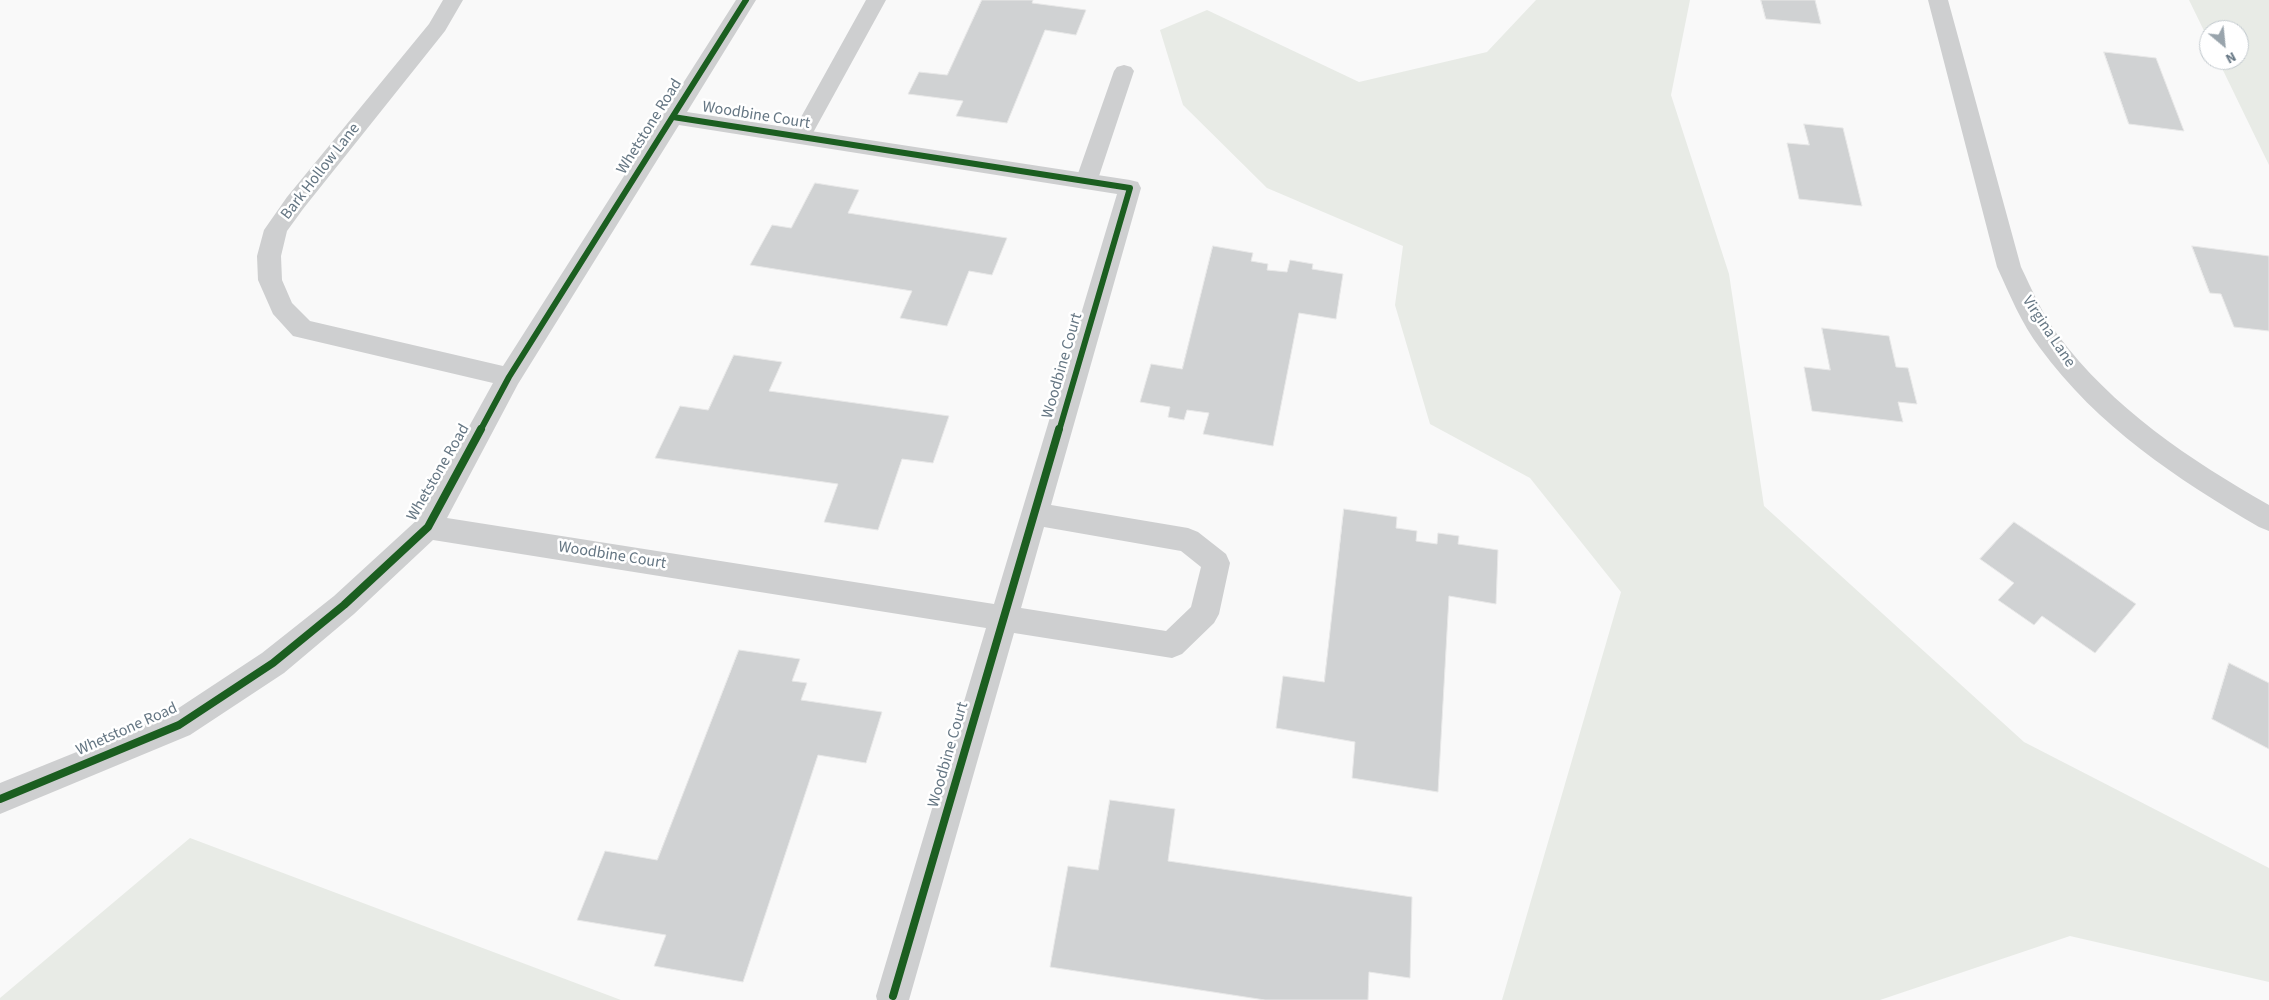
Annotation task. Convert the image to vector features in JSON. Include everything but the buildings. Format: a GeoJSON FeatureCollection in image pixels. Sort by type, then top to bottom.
{"type":"FeatureCollection","features":[{"type":"Feature","properties":{"kind":"street","name":"Bark Hollow Lane"},"geometry":{"type":"LineString","coordinates":[[453,0],[438,27],[313,181],[276,230],[269,256],[270,280],[282,308],[302,330],[509,377]]}},
{"type":"Feature","properties":{"kind":"street","name":"Whetstone Road"},"geometry":{"type":"LineString","coordinates":[[0,799],[179,725],[273,663],[344,605],[428,527],[509,377],[746,0]]}},
{"type":"Feature","properties":{"kind":"street","name":"Virgina Lane"},"geometry":{"type":"LineString","coordinates":[[1938,0],[2009,267],[2027,306],[2057,351],[2086,385],[2119,417],[2192,473],[2269,519]]}},
{"type":"Feature","properties":{"kind":"street","name":"Woodbine Court"},"geometry":{"type":"LineString","coordinates":[[673,117],[1130,188],[893,996]]}},
{"type":"Feature","properties":{"kind":"street","name":"Woodbine Court"},"geometry":{"type":"LineString","coordinates":[[428,527],[1172,645],[1204,614],[1216,563],[1188,540],[1034,514]]}},
{"type":"Feature","properties":{"kind":"lane"},"geometry":{"type":"LineString","coordinates":[[801,137],[876,0]]}},
{"type":"Feature","properties":{"kind":"lane"},"geometry":{"type":"LineString","coordinates":[[1086,182],[1124,71]]}},
{"type":"Feature","properties":{"kind":"shaded area"},"geometry":{"type":"Polygon","coordinates":[[[1536,0],[1690,0],[1671,95],[1729,274],[1764,506],[2024,742],[2269,868],[2269,982],[2070,936],[1880,1000],[1502,1000],[1621,592],[1530,478],[1430,424],[1395,305],[1403,246],[1267,188],[1183,105],[1160,30],[1207,10],[1359,82],[1487,52],[1536,0]]]}},
{"type":"Feature","properties":{"kind":"shaded area"},"geometry":{"type":"Polygon","coordinates":[[[2189,0],[2269,0],[2269,165],[2223,70],[2249,70],[2249,20],[2199,20],[2189,0]]]}},
{"type":"Feature","properties":{"kind":"shaded area"},"geometry":{"type":"Polygon","coordinates":[[[190,838],[621,1000],[0,1000],[0,998],[190,838]]]}},
{"type":"Feature","properties":{"kind":"cycle path"},"geometry":{"type":"LineString","coordinates":[[0,799],[179,725],[273,663],[344,605],[428,527],[509,377],[746,0]]}},
{"type":"Feature","properties":{"kind":"cycle path"},"geometry":{"type":"LineString","coordinates":[[673,117],[1130,188],[893,996]]}}]}
